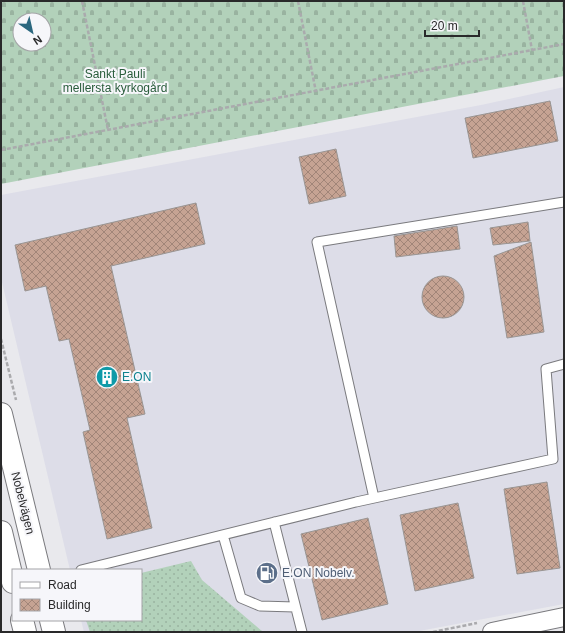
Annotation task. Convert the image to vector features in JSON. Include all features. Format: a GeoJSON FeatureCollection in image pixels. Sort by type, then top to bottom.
{"type":"FeatureCollection","features":[{"type":"Feature","properties":{"kind":"main road","name":"Nobelvägen"},"geometry":{"type":"LineString","coordinates":[[1,414],[39,569]]}},
{"type":"Feature","properties":{"kind":"main road"},"geometry":{"type":"LineString","coordinates":[[1,532],[12,578]]}},
{"type":"Feature","properties":{"kind":"main road"},"geometry":{"type":"LineString","coordinates":[[22,621],[25,632]]}},
{"type":"Feature","properties":{"kind":"main road"},"geometry":{"type":"LineString","coordinates":[[51,621],[54,632]]}},
{"type":"Feature","properties":{"kind":"street"},"geometry":{"type":"LineString","coordinates":[[492,632],[564,617]]}},
{"type":"Feature","properties":{"kind":"lane"},"geometry":{"type":"LineString","coordinates":[[374,498],[317,242],[564,202]]}},
{"type":"Feature","properties":{"kind":"lane"},"geometry":{"type":"LineString","coordinates":[[85,569],[374,498],[554,459],[546,369],[564,364]]}},
{"type":"Feature","properties":{"kind":"lane"},"geometry":{"type":"LineString","coordinates":[[274,522],[302,632]]}},
{"type":"Feature","properties":{"kind":"lane"},"geometry":{"type":"LineString","coordinates":[[224,534],[241,598],[260,606],[296,607]]}},
{"type":"Feature","properties":{"kind":"path"},"geometry":{"type":"LineString","coordinates":[[82,1],[108,130]]}},
{"type":"Feature","properties":{"kind":"path"},"geometry":{"type":"LineString","coordinates":[[298,1],[316,92]]}},
{"type":"Feature","properties":{"kind":"path"},"geometry":{"type":"LineString","coordinates":[[523,1],[532,50]]}},
{"type":"Feature","properties":{"kind":"path"},"geometry":{"type":"LineString","coordinates":[[1,150],[316,92],[564,44]]}},
{"type":"Feature","properties":{"kind":"shaded area"},"geometry":{"type":"Polygon","coordinates":[[[564,87],[564,604],[414,632],[84,632],[81,621],[142,621],[142,569],[70,569],[1,278],[1,195],[481,105],[564,87]]]}},
{"type":"Feature","properties":{"kind":"green space","name":"Sankt Pauli mellersta kyrkogård"},"geometry":{"type":"Polygon","coordinates":[[[1,1],[564,1],[564,76],[1,184],[1,1]]]}},
{"type":"Feature","properties":{"kind":"green space"},"geometry":{"type":"Polygon","coordinates":[[[191,561],[202,580],[263,632],[90,632],[86,621],[142,621],[142,573],[191,561]]]}},
{"type":"Feature","properties":{"kind":"building"},"geometry":{"type":"Polygon","coordinates":[[[550,101],[558,141],[473,158],[465,118],[550,101]]]}},
{"type":"Feature","properties":{"kind":"building"},"geometry":{"type":"Polygon","coordinates":[[[336,149],[346,196],[309,204],[299,157],[336,149]]]}},
{"type":"Feature","properties":{"kind":"building","name":"E.ON"},"geometry":{"type":"Polygon","coordinates":[[[196,203],[205,244],[111,266],[145,414],[127,418],[152,528],[107,539],[83,432],[90,430],[69,339],[59,341],[46,286],[25,291],[15,245],[196,203]]]}},
{"type":"Feature","properties":{"kind":"building"},"geometry":{"type":"Polygon","coordinates":[[[528,222],[530,241],[493,245],[490,228],[528,222]]]}},
{"type":"Feature","properties":{"kind":"building"},"geometry":{"type":"Polygon","coordinates":[[[457,226],[460,249],[396,257],[394,236],[457,226]]]}},
{"type":"Feature","properties":{"kind":"building"},"geometry":{"type":"Polygon","coordinates":[[[531,242],[544,332],[507,338],[494,256],[531,242]]]}},
{"type":"Feature","properties":{"kind":"building"},"geometry":{"type":"Polygon","coordinates":[[[443,276],[458,282],[464,297],[458,312],[443,318],[428,312],[422,297],[428,282],[443,276]]]}},
{"type":"Feature","properties":{"kind":"building"},"geometry":{"type":"Polygon","coordinates":[[[547,482],[560,568],[517,574],[504,489],[547,482]]]}},
{"type":"Feature","properties":{"kind":"building"},"geometry":{"type":"Polygon","coordinates":[[[458,503],[474,578],[415,591],[400,515],[458,503]]]}},
{"type":"Feature","properties":{"kind":"building"},"geometry":{"type":"Polygon","coordinates":[[[368,518],[388,604],[322,620],[301,534],[368,518]]]}},
{"type":"Feature","properties":{"kind":"place","name":"E.ON"},"geometry":{"type":"Point","coordinates":[107,377]}},
{"type":"Feature","properties":{"kind":"place","name":"E.ON Nobelv."},"geometry":{"type":"Point","coordinates":[267,573]}}]}
